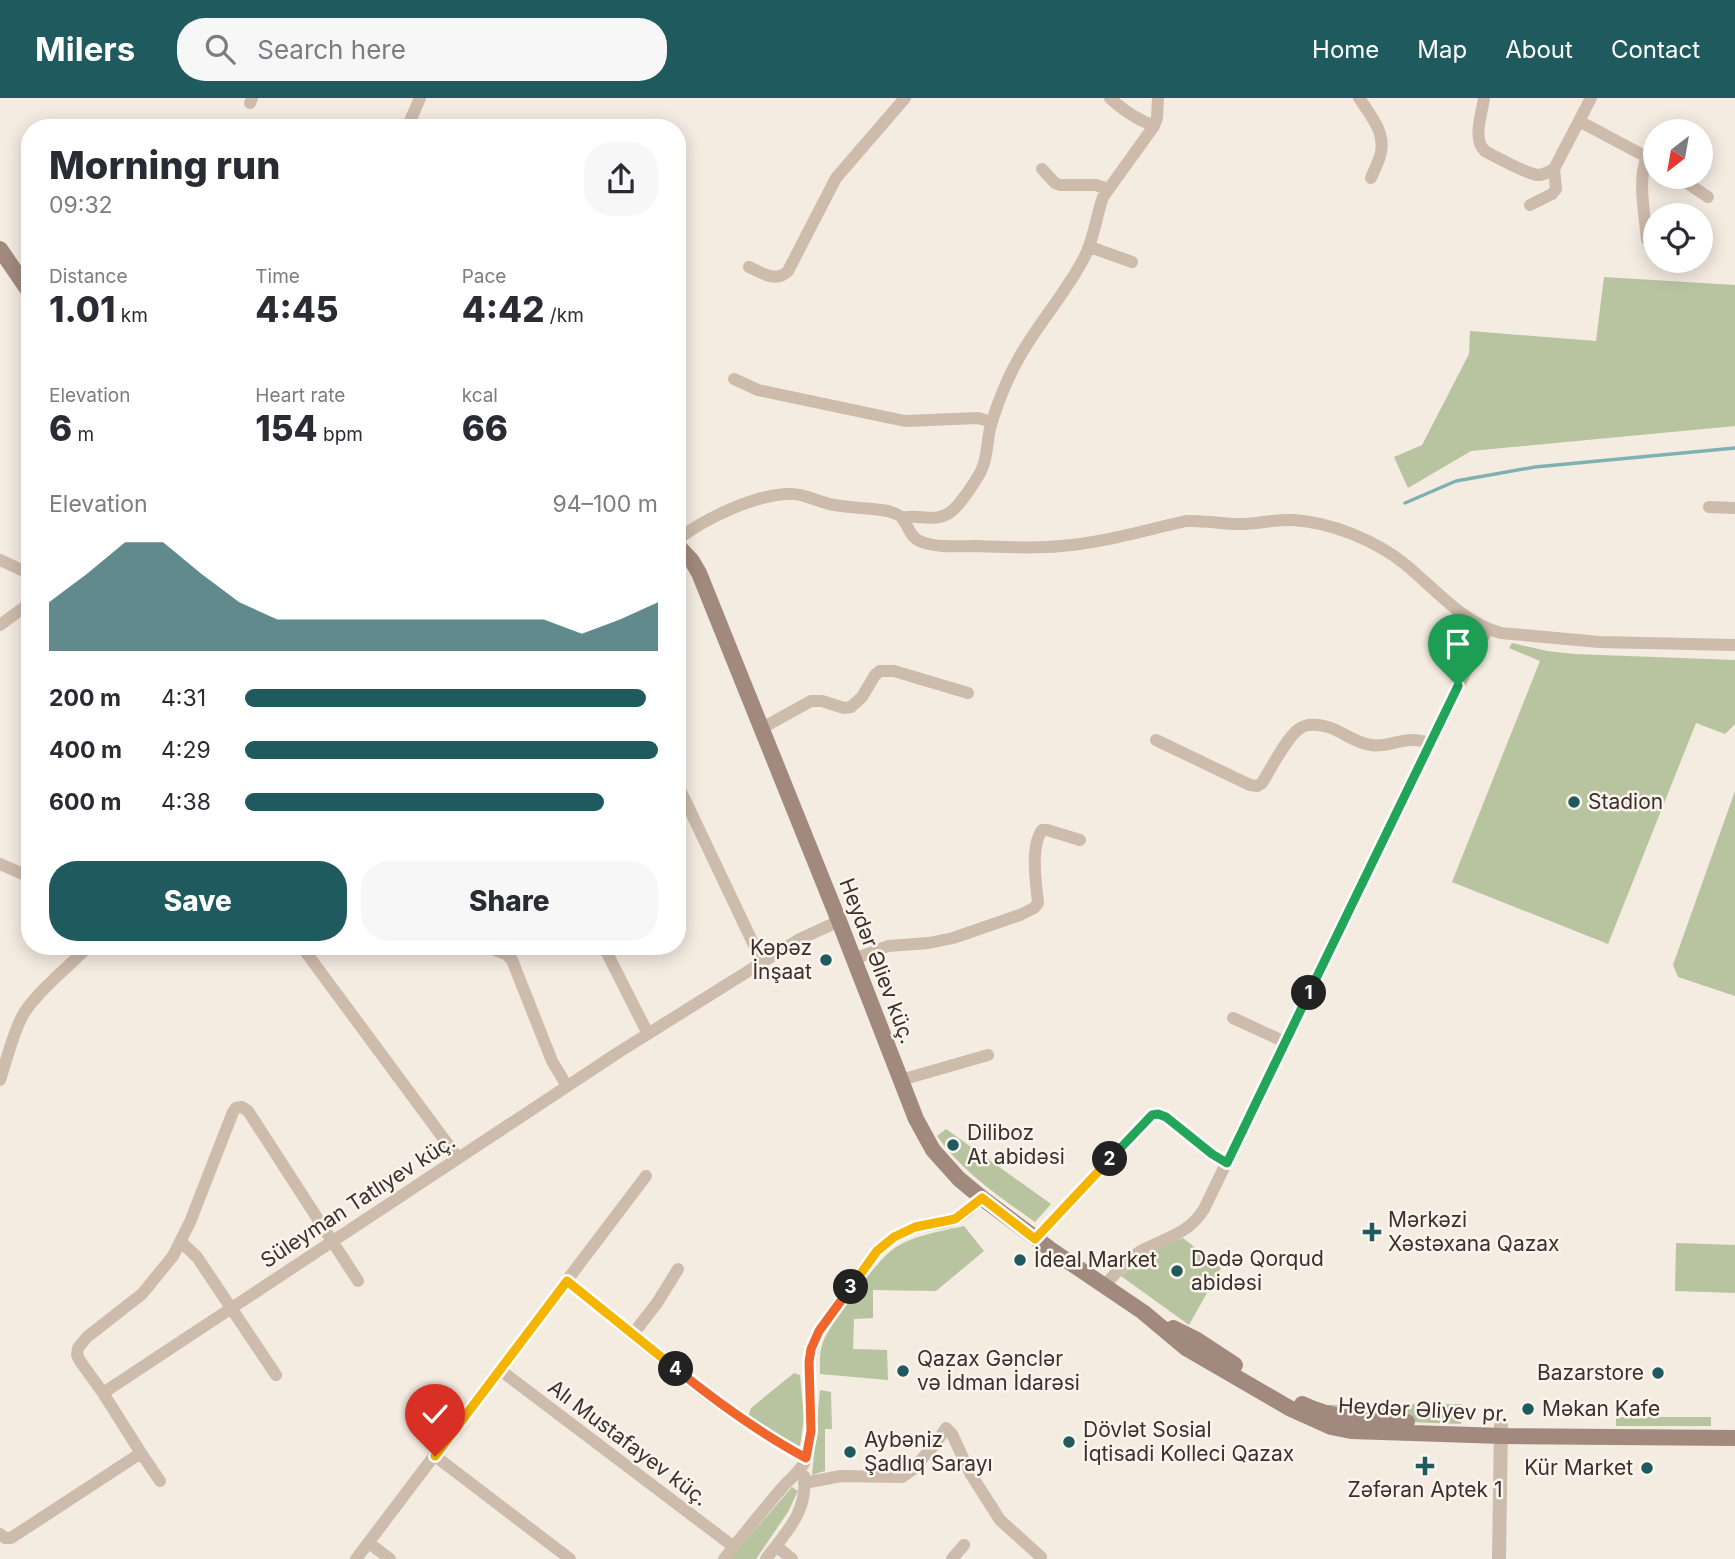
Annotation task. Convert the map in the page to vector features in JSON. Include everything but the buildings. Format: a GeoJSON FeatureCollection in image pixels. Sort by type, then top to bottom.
{"type":"FeatureCollection","features":[{"type":"Feature","properties":{"kind":"main road"},"geometry":{"type":"LineString","coordinates":[[0,250],[21,276]]}},
{"type":"Feature","properties":{"kind":"main road","name":"Heydər Əliev küç."},"geometry":{"type":"LineString","coordinates":[[686,554],[699,573],[921,1130],[948,1168],[1035,1239],[1143,1312],[1198,1340],[1276,1391],[1311,1409],[1357,1419],[1502,1430]]}},
{"type":"Feature","properties":{"kind":"main road"},"geometry":{"type":"LineString","coordinates":[[1502,1430],[1735,1428]]}},
{"type":"Feature","properties":{"kind":"main road","name":"Heydər Əliyev pr."},"geometry":{"type":"LineString","coordinates":[[1502,1430],[1735,1438]]}},
{"type":"Feature","properties":{"kind":"street"},"geometry":{"type":"LineString","coordinates":[[411,119],[420,98]]}},
{"type":"Feature","properties":{"kind":"street"},"geometry":{"type":"LineString","coordinates":[[749,267],[767,276],[776,277],[783,276],[788,271],[836,178],[905,98]]}},
{"type":"Feature","properties":{"kind":"street"},"geometry":{"type":"LineString","coordinates":[[1110,98],[1139,120],[1154,126]]}},
{"type":"Feature","properties":{"kind":"street"},"geometry":{"type":"LineString","coordinates":[[902,518],[941,517],[953,510],[980,475],[992,422],[1020,355],[1076,274],[1090,247],[1099,209],[1108,189],[1154,126],[1158,98]]}},
{"type":"Feature","properties":{"kind":"street"},"geometry":{"type":"LineString","coordinates":[[1359,98],[1378,127],[1381,137],[1380,156],[1371,178]]}},
{"type":"Feature","properties":{"kind":"street"},"geometry":{"type":"LineString","coordinates":[[1484,98],[1478,139],[1480,147],[1485,152],[1538,175],[1553,169],[1591,98]]}},
{"type":"Feature","properties":{"kind":"street"},"geometry":{"type":"LineString","coordinates":[[1579,121],[1643,155]]}},
{"type":"Feature","properties":{"kind":"street"},"geometry":{"type":"LineString","coordinates":[[1042,169],[1060,185],[1096,185],[1108,189]]}},
{"type":"Feature","properties":{"kind":"street"},"geometry":{"type":"LineString","coordinates":[[1530,205],[1552,194],[1556,189],[1553,169]]}},
{"type":"Feature","properties":{"kind":"street"},"geometry":{"type":"LineString","coordinates":[[1643,170],[1643,189]]}},
{"type":"Feature","properties":{"kind":"street"},"geometry":{"type":"LineString","coordinates":[[1696,189],[1708,197]]}},
{"type":"Feature","properties":{"kind":"street"},"geometry":{"type":"LineString","coordinates":[[1090,247],[1132,262]]}},
{"type":"Feature","properties":{"kind":"street"},"geometry":{"type":"LineString","coordinates":[[734,379],[758,390],[905,421],[978,418],[992,422]]}},
{"type":"Feature","properties":{"kind":"street"},"geometry":{"type":"LineString","coordinates":[[686,534],[708,519],[779,494],[795,494],[833,505],[888,511],[902,518],[909,531],[922,542],[959,546],[1059,547],[1186,521],[1242,524],[1295,520],[1350,533],[1386,550],[1449,602],[1487,629],[1501,633],[1599,642],[1735,645]]}},
{"type":"Feature","properties":{"kind":"street"},"geometry":{"type":"LineString","coordinates":[[1709,507],[1735,508]]}},
{"type":"Feature","properties":{"kind":"street"},"geometry":{"type":"LineString","coordinates":[[0,560],[21,570]]}},
{"type":"Feature","properties":{"kind":"street"},"geometry":{"type":"LineString","coordinates":[[0,625],[21,610]]}},
{"type":"Feature","properties":{"kind":"street"},"geometry":{"type":"LineString","coordinates":[[1105,1285],[1122,1266],[1140,1252],[1192,1226],[1204,1209],[1487,629]]}},
{"type":"Feature","properties":{"kind":"street"},"geometry":{"type":"LineString","coordinates":[[762,728],[811,701],[851,707],[862,697],[880,671],[894,671],[968,693]]}},
{"type":"Feature","properties":{"kind":"street"},"geometry":{"type":"LineString","coordinates":[[1156,740],[1257,786],[1262,783],[1290,738],[1307,725],[1322,725],[1373,746],[1417,739],[1430,743]]}},
{"type":"Feature","properties":{"kind":"street"},"geometry":{"type":"LineString","coordinates":[[686,802],[762,962]]}},
{"type":"Feature","properties":{"kind":"street"},"geometry":{"type":"LineString","coordinates":[[854,959],[888,946],[953,938],[1034,908],[1038,903],[1035,853],[1040,833],[1047,830],[1080,839]]}},
{"type":"Feature","properties":{"kind":"street"},"geometry":{"type":"LineString","coordinates":[[0,864],[21,873]]}},
{"type":"Feature","properties":{"kind":"street","name":"Süleyman Tatlıyev küç."},"geometry":{"type":"LineString","coordinates":[[103,1393],[648,1034],[798,940],[839,921]]}},
{"type":"Feature","properties":{"kind":"street"},"geometry":{"type":"LineString","coordinates":[[0,1080],[23,1014],[80,955]]}},
{"type":"Feature","properties":{"kind":"street"},"geometry":{"type":"LineString","coordinates":[[308,955],[458,1158]]}},
{"type":"Feature","properties":{"kind":"street"},"geometry":{"type":"LineString","coordinates":[[507,955],[512,960],[552,1061],[567,1086]]}},
{"type":"Feature","properties":{"kind":"street"},"geometry":{"type":"LineString","coordinates":[[608,955],[648,1034]]}},
{"type":"Feature","properties":{"kind":"street"},"geometry":{"type":"LineString","coordinates":[[1233,1017],[1285,1042]]}},
{"type":"Feature","properties":{"kind":"street"},"geometry":{"type":"LineString","coordinates":[[901,1080],[988,1055]]}},
{"type":"Feature","properties":{"kind":"street"},"geometry":{"type":"LineString","coordinates":[[160,1481],[80,1361],[78,1348],[87,1337],[142,1294],[173,1256],[236,1108],[242,1107],[248,1111],[358,1281]]}},
{"type":"Feature","properties":{"kind":"street"},"geometry":{"type":"LineString","coordinates":[[1035,1239],[1152,1115],[1166,1117],[1227,1163]]}},
{"type":"Feature","properties":{"kind":"street"},"geometry":{"type":"LineString","coordinates":[[356,1559],[646,1176]]}},
{"type":"Feature","properties":{"kind":"street"},"geometry":{"type":"LineString","coordinates":[[766,1559],[802,1506],[804,1462],[811,1431],[809,1362],[819,1331],[884,1245],[915,1227],[955,1219],[982,1198]]}},
{"type":"Feature","properties":{"kind":"street"},"geometry":{"type":"LineString","coordinates":[[181,1242],[197,1257],[276,1375]]}},
{"type":"Feature","properties":{"kind":"street"},"geometry":{"type":"LineString","coordinates":[[633,1334],[678,1269]]}},
{"type":"Feature","properties":{"kind":"street"},"geometry":{"type":"LineString","coordinates":[[567,1281],[732,1412],[804,1462]]}},
{"type":"Feature","properties":{"kind":"street","name":"Alı Mustafayev küç."},"geometry":{"type":"LineString","coordinates":[[500,1370],[734,1547]]}},
{"type":"Feature","properties":{"kind":"street"},"geometry":{"type":"LineString","coordinates":[[804,1483],[841,1476],[902,1476],[912,1470],[946,1427],[953,1434],[970,1474],[1000,1520],[1041,1558]]}},
{"type":"Feature","properties":{"kind":"street"},"geometry":{"type":"LineString","coordinates":[[1499,1559],[1502,1430]]}},
{"type":"Feature","properties":{"kind":"street"},"geometry":{"type":"LineString","coordinates":[[0,1534],[11,1538],[141,1453]]}},
{"type":"Feature","properties":{"kind":"street"},"geometry":{"type":"LineString","coordinates":[[435,1456],[570,1559]]}},
{"type":"Feature","properties":{"kind":"street"},"geometry":{"type":"LineString","coordinates":[[724,1559],[804,1462]]}},
{"type":"Feature","properties":{"kind":"street"},"geometry":{"type":"LineString","coordinates":[[369,1543],[390,1559]]}},
{"type":"Feature","properties":{"kind":"street"},"geometry":{"type":"LineString","coordinates":[[951,1559],[964,1545]]}},
{"type":"Feature","properties":{"kind":"street"},"geometry":{"type":"LineString","coordinates":[[776,1546],[792,1559]]}},
{"type":"Feature","properties":{"kind":"green space"},"geometry":{"type":"Polygon","coordinates":[[[1604,277],[1735,285],[1735,426],[1471,451],[1408,488],[1394,457],[1422,445],[1469,354],[1470,331],[1596,341],[1604,277]]]}},
{"type":"Feature","properties":{"kind":"green space","name":"Stadion"},"geometry":{"type":"Polygon","coordinates":[[[1512,643],[1574,654],[1735,660],[1735,724],[1725,734],[1696,723],[1608,944],[1452,882],[1540,661],[1509,648],[1512,643]]]}},
{"type":"Feature","properties":{"kind":"green space"},"geometry":{"type":"Polygon","coordinates":[[[1735,791],[1735,996],[1678,977],[1673,965],[1735,791]]]}},
{"type":"Feature","properties":{"kind":"green space"},"geometry":{"type":"Polygon","coordinates":[[[946,1129],[1051,1204],[1035,1222],[1022,1213],[982,1183],[947,1149],[937,1136],[946,1129]]]}},
{"type":"Feature","properties":{"kind":"green space"},"geometry":{"type":"Polygon","coordinates":[[[964,1226],[984,1251],[936,1291],[873,1290],[873,1318],[854,1319],[853,1349],[887,1350],[888,1380],[820,1374],[823,1342],[854,1293],[884,1257],[908,1241],[964,1226]]]}},
{"type":"Feature","properties":{"kind":"green space"},"geometry":{"type":"Polygon","coordinates":[[[1183,1238],[1221,1268],[1189,1325],[1121,1276],[1150,1254],[1183,1238]]]}},
{"type":"Feature","properties":{"kind":"green space"},"geometry":{"type":"Polygon","coordinates":[[[1676,1243],[1735,1245],[1735,1293],[1675,1291],[1676,1243]]]}},
{"type":"Feature","properties":{"kind":"green space"},"geometry":{"type":"Polygon","coordinates":[[[794,1373],[800,1375],[804,1417],[800,1447],[774,1435],[748,1417],[751,1408],[794,1373]]]}},
{"type":"Feature","properties":{"kind":"green space"},"geometry":{"type":"Polygon","coordinates":[[[820,1390],[831,1392],[832,1429],[825,1429],[825,1471],[812,1475],[820,1390]]]}},
{"type":"Feature","properties":{"kind":"green space"},"geometry":{"type":"Polygon","coordinates":[[[1461,1404],[1461,1424],[1353,1420],[1322,1405],[1461,1404]]]}},
{"type":"Feature","properties":{"kind":"green space"},"geometry":{"type":"Polygon","coordinates":[[[1616,1417],[1711,1417],[1711,1426],[1616,1426],[1616,1417]]]}},
{"type":"Feature","properties":{"kind":"green space"},"geometry":{"type":"Polygon","coordinates":[[[792,1487],[798,1491],[788,1512],[756,1559],[730,1559],[792,1487]]]}},
{"type":"Feature","properties":{"kind":"waterway"},"geometry":{"type":"LineString","coordinates":[[1405,503],[1456,481],[1535,467],[1735,448]]}},
{"type":"Feature","properties":{"kind":"place","name":"Stadion"},"geometry":{"type":"Point","coordinates":[1574,802]}},
{"type":"Feature","properties":{"kind":"place","name":"Kəpəz İnşaat"},"geometry":{"type":"Point","coordinates":[826,960]}},
{"type":"Feature","properties":{"kind":"place","name":"Diliboz At abidəsi"},"geometry":{"type":"Point","coordinates":[953,1145]}},
{"type":"Feature","properties":{"kind":"place","name":"Mərkəzi Xəstəxana Qazax"},"geometry":{"type":"Point","coordinates":[1372,1232]}},
{"type":"Feature","properties":{"kind":"place","name":"İdeal Market"},"geometry":{"type":"Point","coordinates":[1020,1260]}},
{"type":"Feature","properties":{"kind":"place","name":"Dədə Qorqud abidəsi"},"geometry":{"type":"Point","coordinates":[1177,1271]}},
{"type":"Feature","properties":{"kind":"place","name":"Qazax Gənclər və İdman İdarəsi"},"geometry":{"type":"Point","coordinates":[903,1371]}},
{"type":"Feature","properties":{"kind":"place","name":"Bazarstore"},"geometry":{"type":"Point","coordinates":[1658,1373]}},
{"type":"Feature","properties":{"kind":"place","name":"Məkan Kafe"},"geometry":{"type":"Point","coordinates":[1528,1409]}},
{"type":"Feature","properties":{"kind":"place","name":"Dövlət Sosial İqtisadi Kolleci Qazax"},"geometry":{"type":"Point","coordinates":[1069,1442]}},
{"type":"Feature","properties":{"kind":"place","name":"Aybəniz Şadlıq Sarayı"},"geometry":{"type":"Point","coordinates":[850,1452]}},
{"type":"Feature","properties":{"kind":"place","name":"Zəfəran Aptek 1"},"geometry":{"type":"Point","coordinates":[1425,1466]}},
{"type":"Feature","properties":{"kind":"place","name":"Kür Market"},"geometry":{"type":"Point","coordinates":[1647,1468]}},
{"type":"Feature","properties":{"kind":"route"},"geometry":{"type":"LineString","coordinates":[[435,1456],[567,1281],[698,1387],[780,1444],[806,1458],[811,1431],[809,1362],[814,1341],[877,1251],[894,1237],[915,1227],[949,1222],[982,1198],[1035,1239],[1152,1115],[1166,1117],[1227,1163],[1458,686]]}}]}
